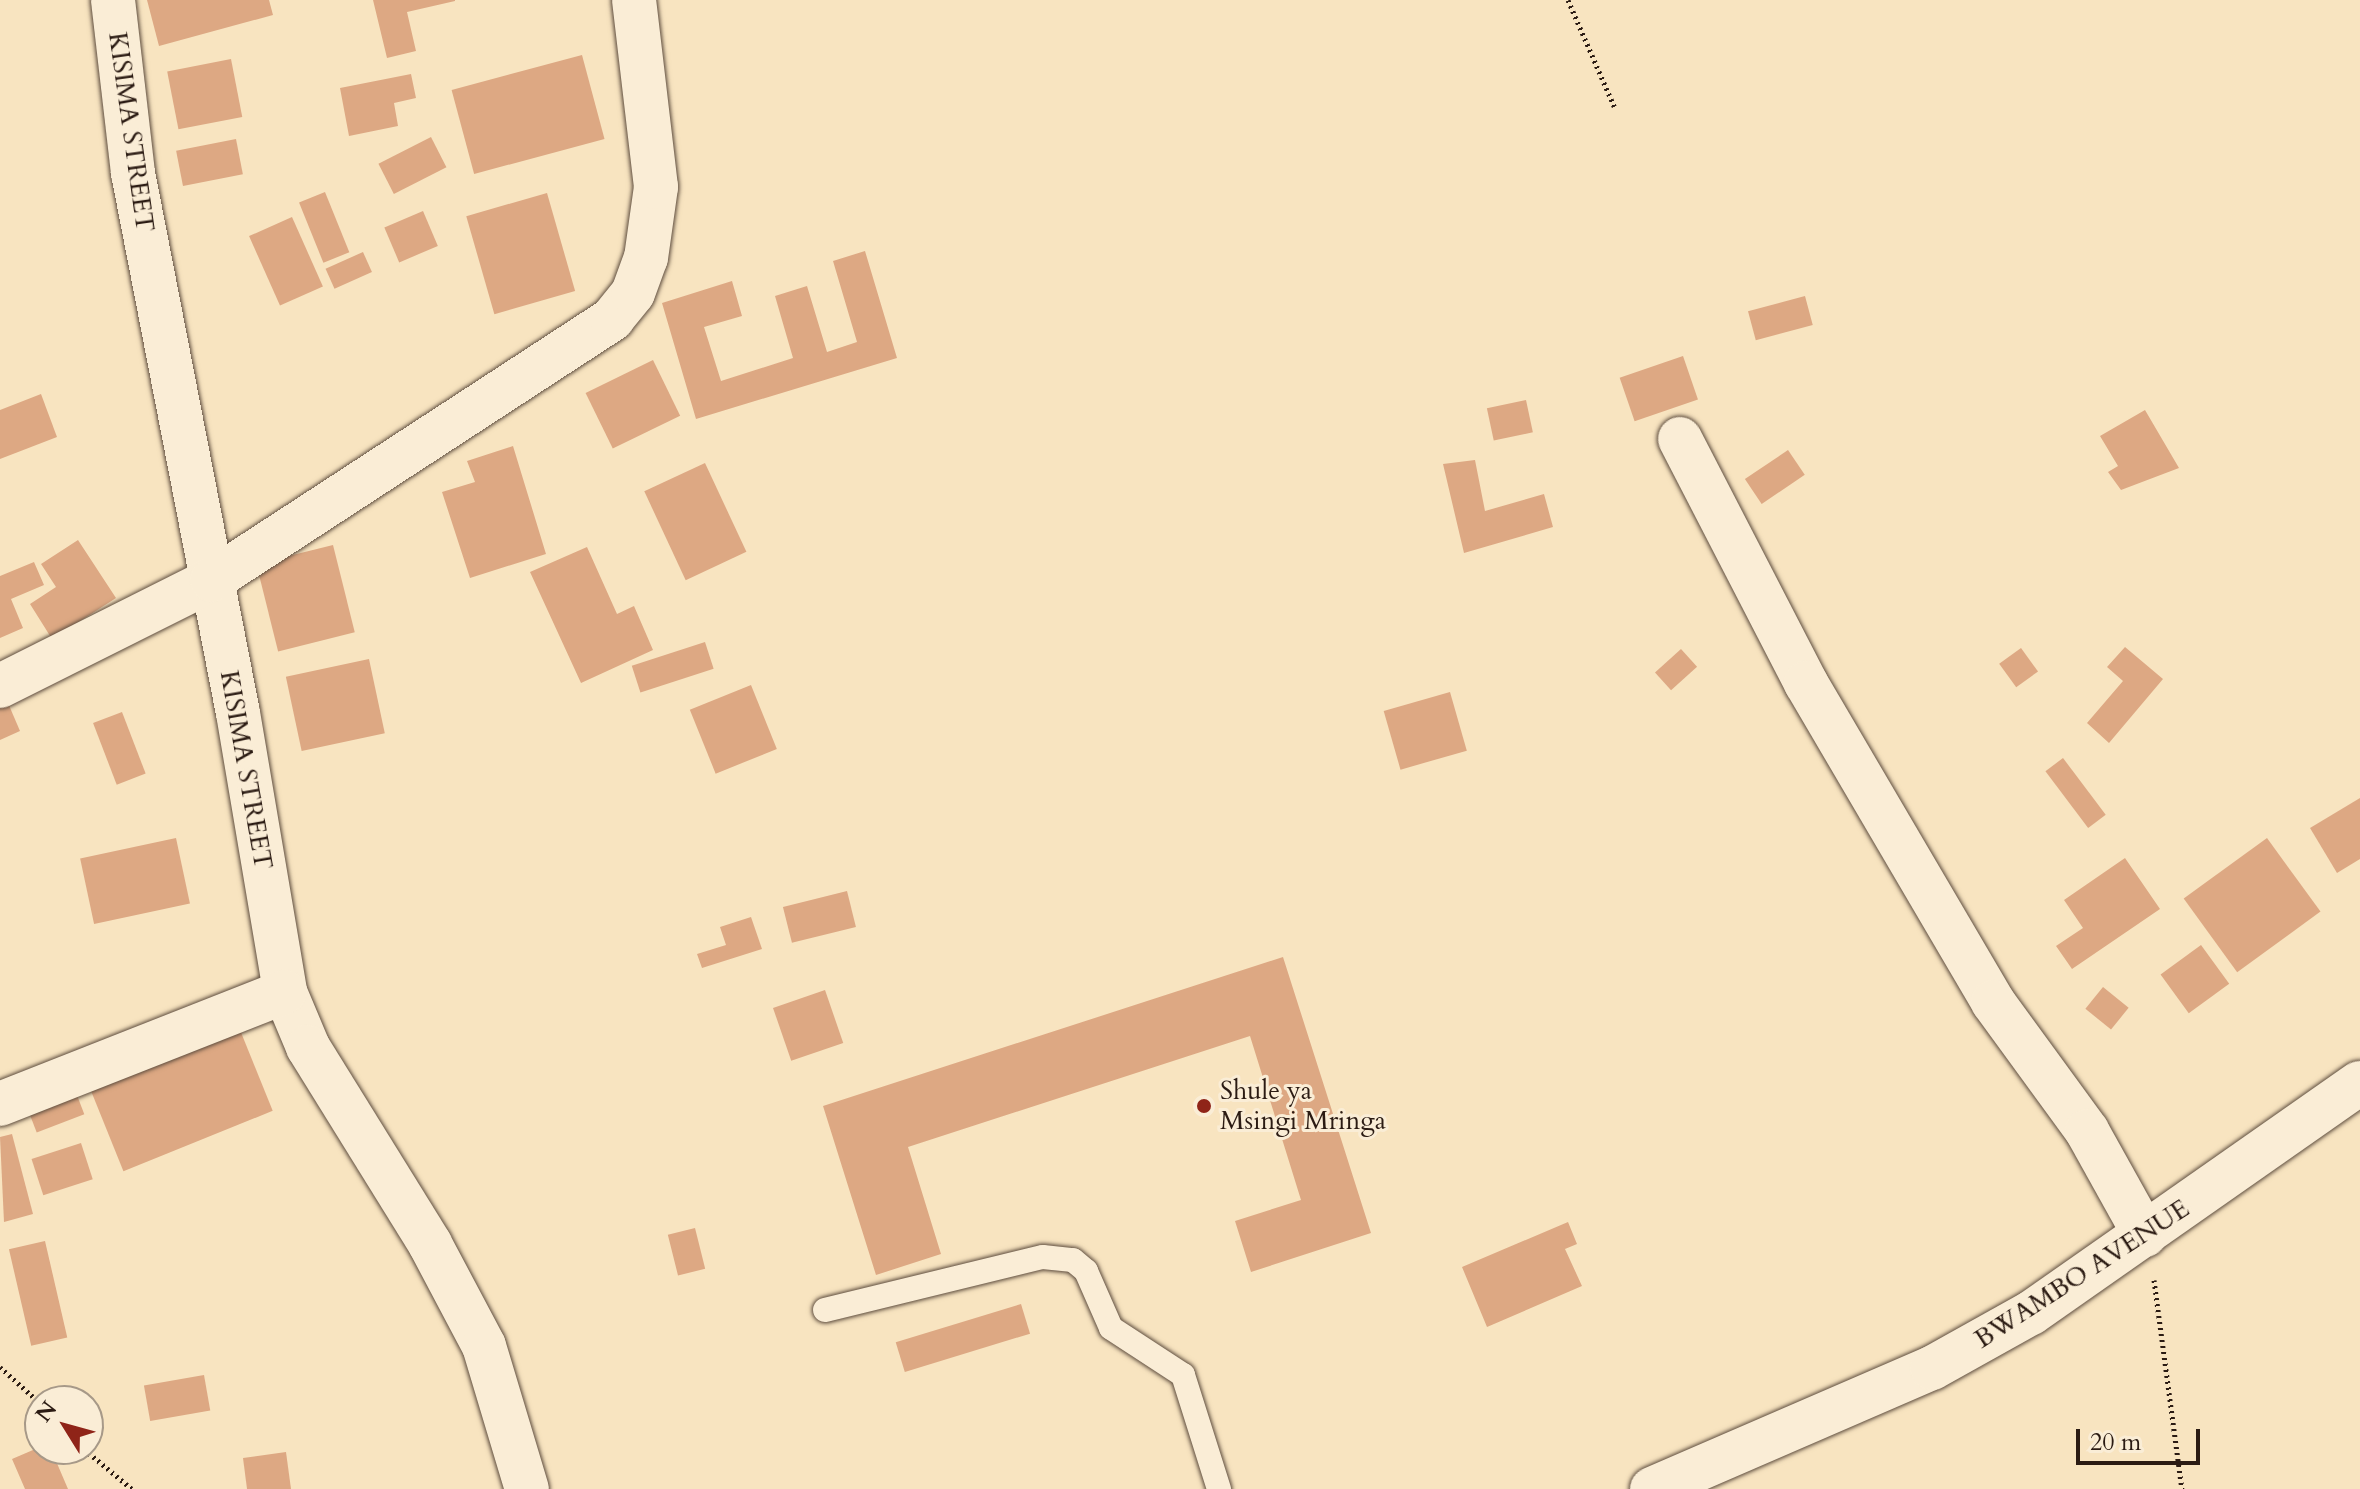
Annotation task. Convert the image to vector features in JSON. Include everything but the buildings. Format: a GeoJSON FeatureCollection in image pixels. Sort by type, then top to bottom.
{"type":"FeatureCollection","features":[{"type":"Feature","properties":{"kind":"street","name":"KISIMA STREET"},"geometry":{"type":"LineString","coordinates":[[113,0],[133,173],[212,580],[285,992],[308,1047],[430,1244],[484,1346],[527,1489]]}},
{"type":"Feature","properties":{"kind":"street"},"geometry":{"type":"LineString","coordinates":[[0,686],[212,580],[580,343],[612,319],[633,293],[646,258],[656,187],[634,0]]}},
{"type":"Feature","properties":{"kind":"street"},"geometry":{"type":"LineString","coordinates":[[1680,439],[1806,683],[1993,1002],[2087,1131],[2145,1235]]}},
{"type":"Feature","properties":{"kind":"street"},"geometry":{"type":"LineString","coordinates":[[0,1104],[285,992]]}},
{"type":"Feature","properties":{"kind":"street","name":"BWAMBO AVENUE"},"geometry":{"type":"LineString","coordinates":[[1652,1489],[1932,1368],[2031,1313],[2360,1083]]}},
{"type":"Feature","properties":{"kind":"lane"},"geometry":{"type":"LineString","coordinates":[[825,1310],[1043,1257],[1073,1260],[1086,1271],[1111,1328],[1183,1375],[1219,1489]]}},
{"type":"Feature","properties":{"kind":"path"},"geometry":{"type":"LineString","coordinates":[[1568,0],[1614,106]]}},
{"type":"Feature","properties":{"kind":"path"},"geometry":{"type":"LineString","coordinates":[[2145,1235],[2163,1326],[2182,1489]]}},
{"type":"Feature","properties":{"kind":"path"},"geometry":{"type":"LineString","coordinates":[[0,1367],[24,1389]]}},
{"type":"Feature","properties":{"kind":"path"},"geometry":{"type":"LineString","coordinates":[[103,1465],[132,1489]]}},
{"type":"Feature","properties":{"kind":"place","name":"Shule ya Msingi Mringa"},"geometry":{"type":"Point","coordinates":[1204,1106]}}]}
